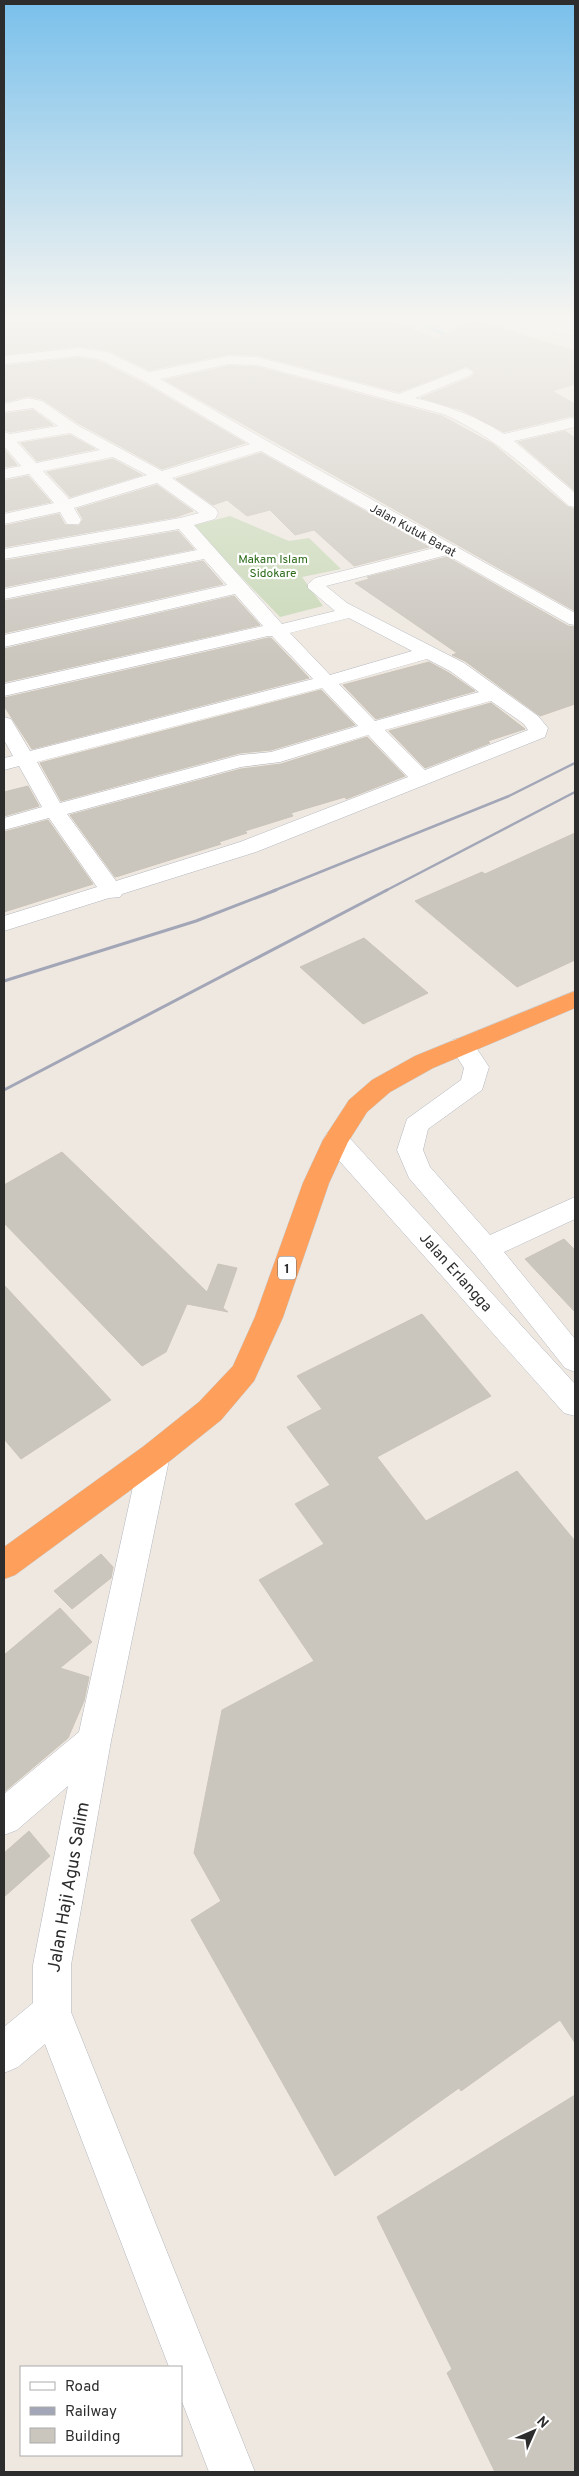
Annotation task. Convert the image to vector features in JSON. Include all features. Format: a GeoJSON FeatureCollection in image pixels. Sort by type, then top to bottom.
{"type":"FeatureCollection","features":[{"type":"Feature","properties":{"kind":"highway","name":"1"},"geometry":{"type":"LineString","coordinates":[[4,1564],[155,1455],[210,1411],[244,1372],[269,1317],[316,1183],[336,1140],[358,1106],[380,1086],[424,1062],[575,999]]}},
{"type":"Feature","properties":{"kind":"street"},"geometry":{"type":"LineString","coordinates":[[5,439],[44,433]]}},
{"type":"Feature","properties":{"kind":"street"},"geometry":{"type":"LineString","coordinates":[[4,554],[183,523],[210,513],[157,474],[81,433]]}},
{"type":"Feature","properties":{"kind":"street","name":"Jalan Kutuk Barat"},"geometry":{"type":"LineString","coordinates":[[241,433],[575,620]]}},
{"type":"Feature","properties":{"kind":"street"},"geometry":{"type":"LineString","coordinates":[[492,433],[504,439],[575,502]]}},
{"type":"Feature","properties":{"kind":"street"},"geometry":{"type":"LineString","coordinates":[[504,439],[531,433]]}},
{"type":"Feature","properties":{"kind":"street"},"geometry":{"type":"LineString","coordinates":[[5,439],[62,503],[86,540]]}},
{"type":"Feature","properties":{"kind":"street"},"geometry":{"type":"LineString","coordinates":[[4,519],[259,443]]}},
{"type":"Feature","properties":{"kind":"street"},"geometry":{"type":"LineString","coordinates":[[4,474],[117,451]]}},
{"type":"Feature","properties":{"kind":"street"},"geometry":{"type":"LineString","coordinates":[[4,512],[62,503]]}},
{"type":"Feature","properties":{"kind":"street"},"geometry":{"type":"LineString","coordinates":[[183,523],[274,629],[423,780]]}},
{"type":"Feature","properties":{"kind":"street"},"geometry":{"type":"LineString","coordinates":[[4,924],[112,892],[248,847],[423,780],[538,733],[538,728],[531,720],[457,667],[340,605],[332,590],[339,586],[452,552]]}},
{"type":"Feature","properties":{"kind":"street"},"geometry":{"type":"LineString","coordinates":[[4,594],[208,553]]}},
{"type":"Feature","properties":{"kind":"street"},"geometry":{"type":"LineString","coordinates":[[4,641],[238,588]]}},
{"type":"Feature","properties":{"kind":"street"},"geometry":{"type":"LineString","coordinates":[[4,690],[274,629],[340,605]]}},
{"type":"Feature","properties":{"kind":"street"},"geometry":{"type":"LineString","coordinates":[[12,757],[322,677],[421,649]]}},
{"type":"Feature","properties":{"kind":"street"},"geometry":{"type":"LineString","coordinates":[[4,824],[58,817],[251,770],[272,758],[494,694]]}},
{"type":"Feature","properties":{"kind":"street"},"geometry":{"type":"LineString","coordinates":[[4,723],[12,757],[112,892]]}},
{"type":"Feature","properties":{"kind":"street"},"geometry":{"type":"LineString","coordinates":[[4,842],[58,817]]}},
{"type":"Feature","properties":{"kind":"street"},"geometry":{"type":"LineString","coordinates":[[462,1046],[477,1067],[473,1084],[416,1125],[410,1150],[418,1171],[486,1249],[575,1360]]}},
{"type":"Feature","properties":{"kind":"street","name":"Jalan Erlangga"},"geometry":{"type":"LineString","coordinates":[[336,1140],[575,1404]]}},
{"type":"Feature","properties":{"kind":"street"},"geometry":{"type":"LineString","coordinates":[[486,1249],[575,1207]]}},
{"type":"Feature","properties":{"kind":"street","name":"Jalan Haji Agus Salim"},"geometry":{"type":"LineString","coordinates":[[155,1455],[94,1741],[52,1965],[52,2012],[232,2472]]}},
{"type":"Feature","properties":{"kind":"street"},"geometry":{"type":"LineString","coordinates":[[4,1817],[94,1741]]}},
{"type":"Feature","properties":{"kind":"street"},"geometry":{"type":"LineString","coordinates":[[4,2054],[52,2012]]}},
{"type":"Feature","properties":{"kind":"green space","name":"Makam Islam Sidokare"},"geometry":{"type":"Polygon","coordinates":[[[230,516],[289,541],[309,538],[341,569],[302,577],[323,606],[280,617],[192,526],[230,516]]]}},
{"type":"Feature","properties":{"kind":"building"},"geometry":{"type":"Polygon","coordinates":[[[95,433],[227,433],[245,443],[162,469],[95,433]]]}},
{"type":"Feature","properties":{"kind":"building"},"geometry":{"type":"Polygon","coordinates":[[[258,433],[472,433],[493,444],[568,507],[575,509],[575,611],[258,433]]]}},
{"type":"Feature","properties":{"kind":"building"},"geometry":{"type":"Polygon","coordinates":[[[558,433],[567,433],[575,438],[575,491],[518,442],[558,433]]]}},
{"type":"Feature","properties":{"kind":"building"},"geometry":{"type":"Polygon","coordinates":[[[70,435],[95,449],[37,461],[21,443],[70,435]]]}},
{"type":"Feature","properties":{"kind":"building"},"geometry":{"type":"Polygon","coordinates":[[[4,449],[17,465],[4,467],[4,449]]]}},
{"type":"Feature","properties":{"kind":"building"},"geometry":{"type":"Polygon","coordinates":[[[261,453],[429,547],[354,566],[314,530],[295,535],[270,510],[247,516],[227,500],[213,505],[176,479],[261,453]]]}},
{"type":"Feature","properties":{"kind":"building"},"geometry":{"type":"Polygon","coordinates":[[[113,459],[142,475],[70,497],[47,472],[113,459]]]}},
{"type":"Feature","properties":{"kind":"building"},"geometry":{"type":"Polygon","coordinates":[[[28,476],[51,502],[4,512],[4,481],[28,476]]]}},
{"type":"Feature","properties":{"kind":"building"},"geometry":{"type":"Polygon","coordinates":[[[157,485],[193,511],[176,517],[4,547],[4,526],[59,514],[65,525],[79,526],[83,519],[77,509],[157,485]]]}},
{"type":"Feature","properties":{"kind":"building"},"geometry":{"type":"Polygon","coordinates":[[[178,531],[194,549],[4,587],[4,561],[178,531]]]}},
{"type":"Feature","properties":{"kind":"building"},"geometry":{"type":"Polygon","coordinates":[[[447,557],[568,626],[575,627],[575,704],[540,716],[465,661],[452,655],[457,653],[355,583],[369,579],[367,577],[447,557]]]}},
{"type":"Feature","properties":{"kind":"building"},"geometry":{"type":"Polygon","coordinates":[[[203,561],[223,584],[4,633],[4,601],[203,561]]]}},
{"type":"Feature","properties":{"kind":"building"},"geometry":{"type":"Polygon","coordinates":[[[234,596],[260,625],[4,682],[4,649],[234,596]]]}},
{"type":"Feature","properties":{"kind":"building"},"geometry":{"type":"Polygon","coordinates":[[[271,638],[309,678],[32,749],[4,706],[4,698],[271,638]]]}},
{"type":"Feature","properties":{"kind":"building"},"geometry":{"type":"Polygon","coordinates":[[[429,662],[475,691],[376,719],[343,685],[429,662]]]}},
{"type":"Feature","properties":{"kind":"building"},"geometry":{"type":"Polygon","coordinates":[[[321,690],[355,725],[271,750],[240,753],[61,801],[40,763],[321,690]]]}},
{"type":"Feature","properties":{"kind":"building"},"geometry":{"type":"Polygon","coordinates":[[[491,703],[525,729],[488,741],[490,743],[425,768],[389,731],[491,703]]]}},
{"type":"Feature","properties":{"kind":"building"},"geometry":{"type":"Polygon","coordinates":[[[367,737],[405,776],[346,799],[345,797],[291,813],[293,816],[245,831],[247,833],[219,842],[221,844],[119,876],[115,877],[70,815],[241,769],[281,764],[367,737]]]}},
{"type":"Feature","properties":{"kind":"building"},"geometry":{"type":"Polygon","coordinates":[[[28,786],[39,806],[4,816],[4,792],[28,786]]]}},
{"type":"Feature","properties":{"kind":"building"},"geometry":{"type":"Polygon","coordinates":[[[48,820],[93,884],[4,912],[4,832],[48,820]]]}},
{"type":"Feature","properties":{"kind":"building"},"geometry":{"type":"Polygon","coordinates":[[[575,833],[575,960],[517,987],[415,901],[482,872],[485,874],[575,833]]]}},
{"type":"Feature","properties":{"kind":"building"},"geometry":{"type":"Polygon","coordinates":[[[364,938],[428,993],[363,1024],[300,967],[364,938]]]}},
{"type":"Feature","properties":{"kind":"building"},"geometry":{"type":"Polygon","coordinates":[[[62,1152],[207,1292],[218,1264],[237,1268],[223,1308],[228,1312],[187,1304],[166,1352],[142,1366],[4,1223],[4,1185],[62,1152]]]}},
{"type":"Feature","properties":{"kind":"building"},"geometry":{"type":"Polygon","coordinates":[[[564,1239],[575,1250],[575,1312],[525,1259],[564,1239]]]}},
{"type":"Feature","properties":{"kind":"building"},"geometry":{"type":"Polygon","coordinates":[[[4,1285],[111,1400],[21,1459],[4,1439],[4,1285]]]}},
{"type":"Feature","properties":{"kind":"building"},"geometry":{"type":"Polygon","coordinates":[[[422,1314],[491,1396],[377,1457],[426,1521],[517,1471],[575,1541],[575,2043],[560,2020],[461,2091],[459,2088],[335,2176],[191,1920],[221,1901],[194,1853],[222,1710],[314,1661],[259,1580],[324,1544],[295,1504],[330,1485],[287,1427],[322,1409],[297,1376],[422,1314]]]}},
{"type":"Feature","properties":{"kind":"building"},"geometry":{"type":"Polygon","coordinates":[[[101,1554],[113,1567],[111,1578],[72,1609],[54,1591],[101,1554]]]}},
{"type":"Feature","properties":{"kind":"building"},"geometry":{"type":"Polygon","coordinates":[[[60,1608],[92,1642],[60,1668],[89,1677],[84,1701],[68,1738],[4,1792],[4,1655],[60,1608]]]}},
{"type":"Feature","properties":{"kind":"building"},"geometry":{"type":"Polygon","coordinates":[[[29,1831],[50,1856],[4,1897],[4,1853],[29,1831]]]}},
{"type":"Feature","properties":{"kind":"building"},"geometry":{"type":"Polygon","coordinates":[[[575,2095],[575,2472],[495,2472],[447,2373],[452,2369],[377,2217],[575,2095]]]}},
{"type":"Feature","properties":{"kind":"railway"},"geometry":{"type":"LineString","coordinates":[[273,891],[509,796],[575,763]]}},
{"type":"Feature","properties":{"kind":"railway"},"geometry":{"type":"LineString","coordinates":[[385,891],[575,792]]}},
{"type":"Feature","properties":{"kind":"railway"},"geometry":{"type":"LineString","coordinates":[[4,981],[196,921],[276,890]]}},
{"type":"Feature","properties":{"kind":"railway"},"geometry":{"type":"LineString","coordinates":[[4,1090],[387,890]]}}]}
